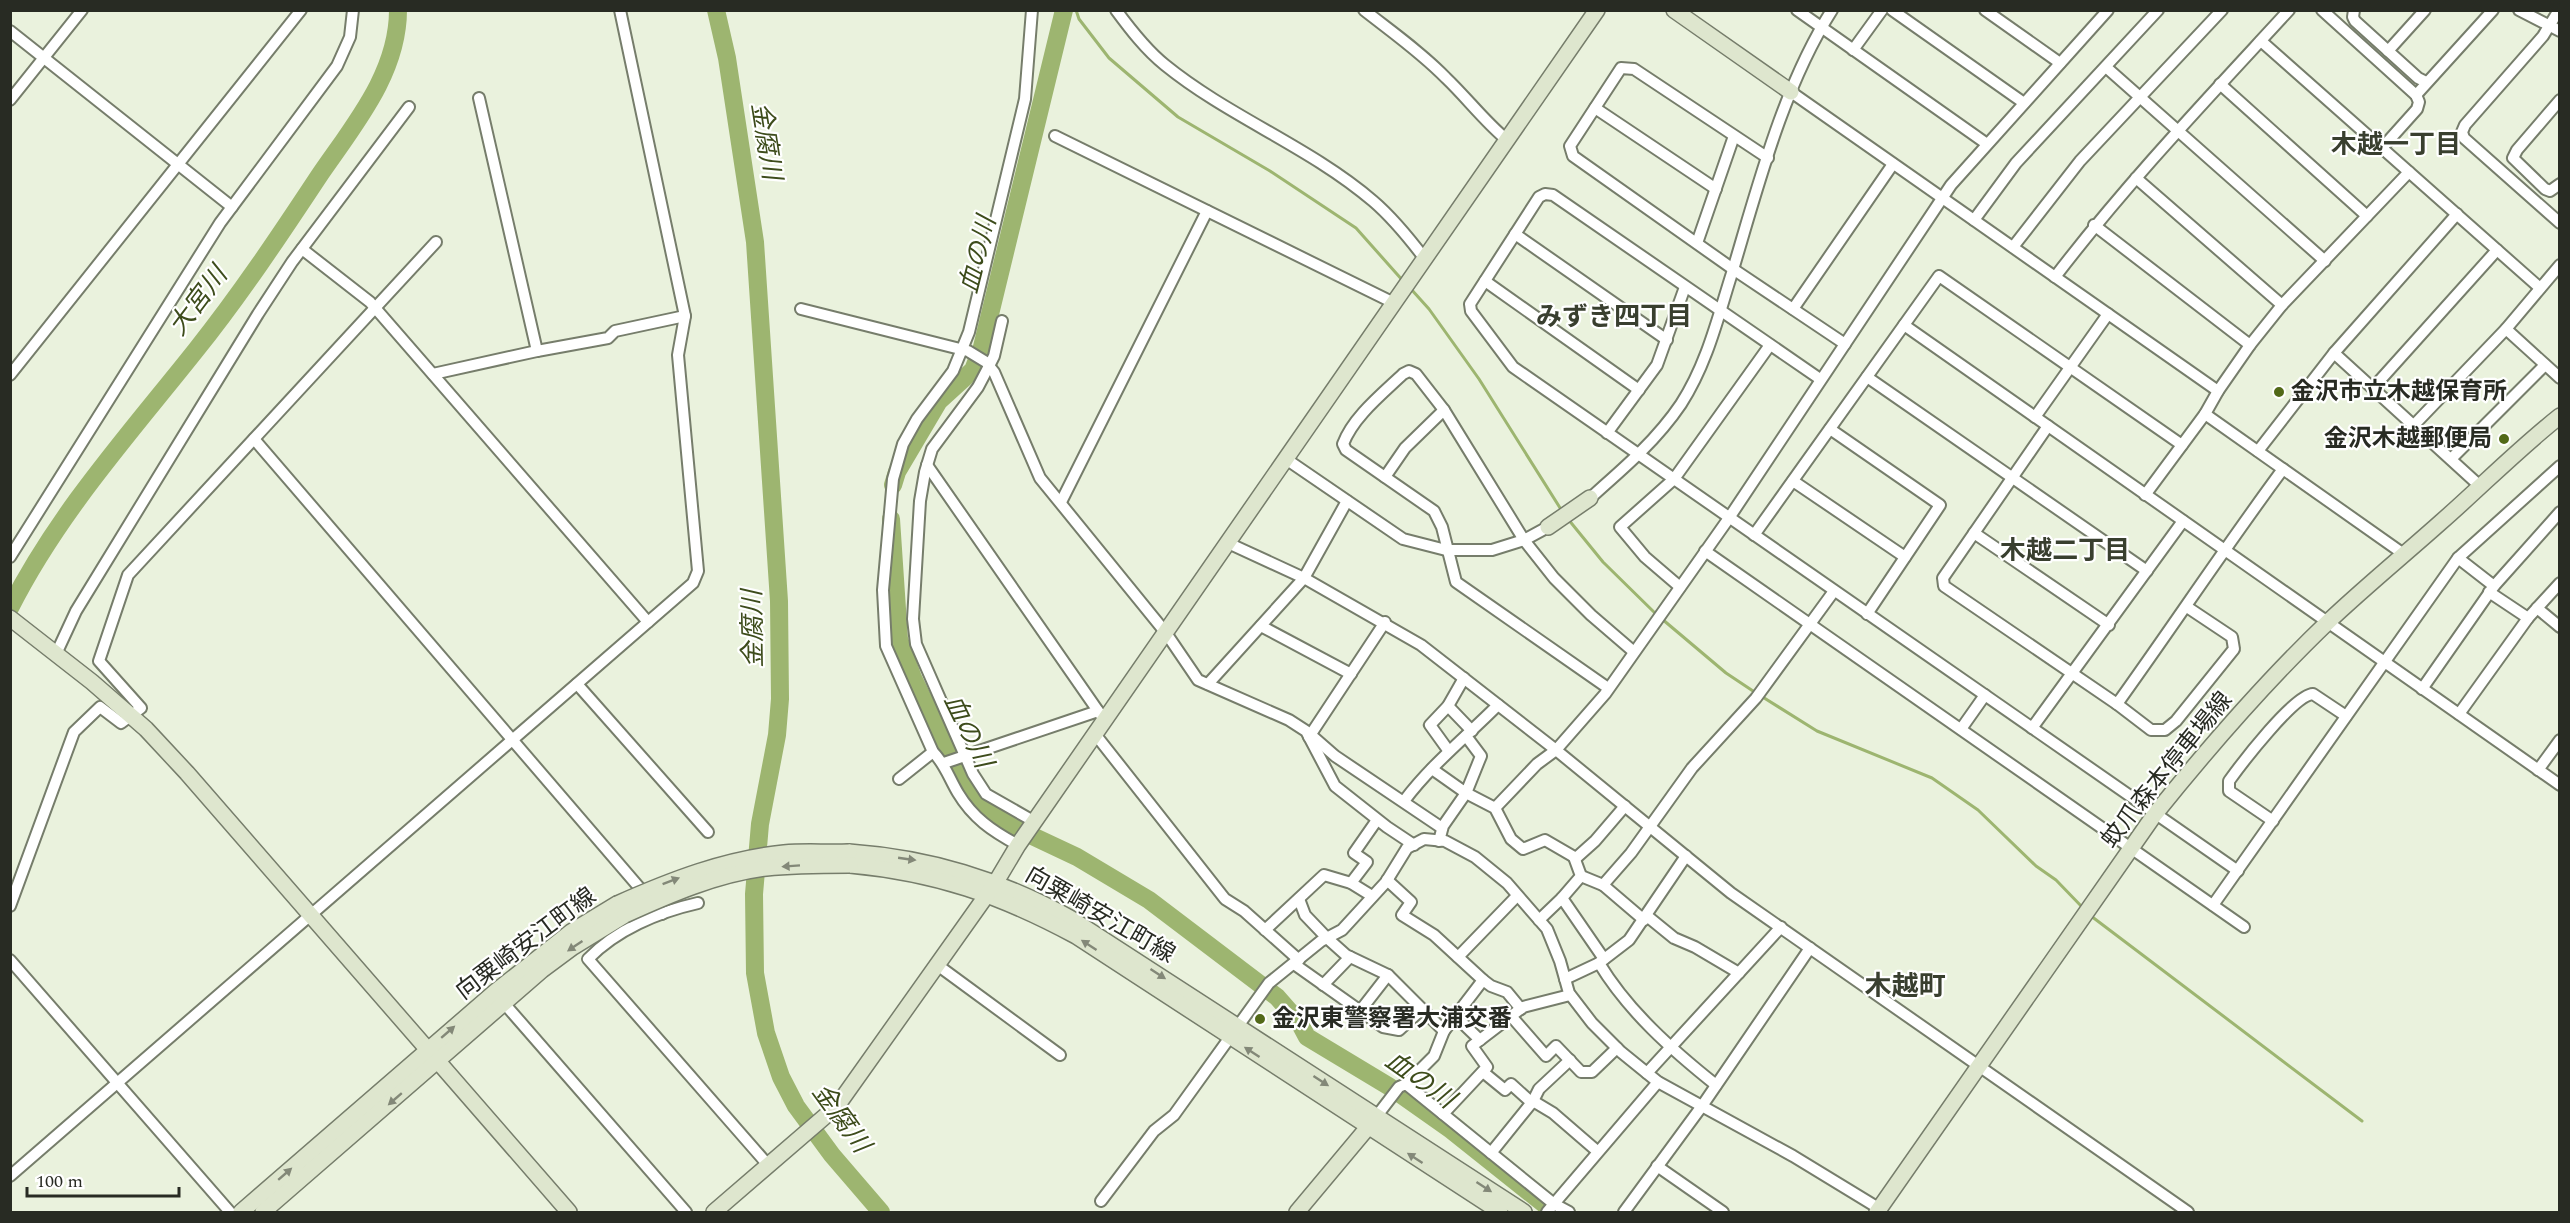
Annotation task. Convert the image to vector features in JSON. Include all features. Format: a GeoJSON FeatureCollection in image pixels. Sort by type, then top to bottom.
{"type":"FeatureCollection","features":[{"type":"Feature","properties":{"kind":"main road"},"geometry":{"type":"LineString","coordinates":[[714,1212],[837,1106],[991,888],[1095,734],[1102,716],[1166,633],[1597,10]]}},
{"type":"Feature","properties":{"kind":"main road"},"geometry":{"type":"LineString","coordinates":[[1674,10],[1791,92]]}},
{"type":"Feature","properties":{"kind":"main road","name":"蚊爪森本停車場線"},"geometry":{"type":"LineString","coordinates":[[1879,1211],[2131,847],[2155,814],[2248,703],[2328,622],[2559,416]]}},
{"type":"Feature","properties":{"kind":"main road"},"geometry":{"type":"LineString","coordinates":[[1548,527],[1590,498]]}},
{"type":"Feature","properties":{"kind":"main road"},"geometry":{"type":"LineString","coordinates":[[10,618],[132,717],[188,773],[569,1212]]}},
{"type":"Feature","properties":{"kind":"main road","name":"向粟崎安江町線"},"geometry":{"type":"LineString","coordinates":[[263,1212],[548,949],[676,878],[742,859],[785,853],[849,859],[918,860],[991,888],[1033,897],[1070,918],[1234,1032],[1372,1122],[1500,1212]]}},
{"type":"Feature","properties":{"kind":"main road","name":"向粟崎安江町線"},"geometry":{"type":"LineString","coordinates":[[241,1212],[433,1055],[621,910]]}},
{"type":"Feature","properties":{"kind":"main road"},"geometry":{"type":"LineString","coordinates":[[1297,1212],[1372,1122]]}},
{"type":"Feature","properties":{"kind":"main road","name":"向粟崎安江町線"},"geometry":{"type":"LineString","coordinates":[[1372,1122],[1524,1212]]}},
{"type":"Feature","properties":{"kind":"street"},"geometry":{"type":"LineString","coordinates":[[10,100],[81,10]]}},
{"type":"Feature","properties":{"kind":"street"},"geometry":{"type":"LineString","coordinates":[[10,375],[301,10]]}},
{"type":"Feature","properties":{"kind":"street"},"geometry":{"type":"LineString","coordinates":[[10,557],[158,320],[232,207],[337,66],[350,38],[353,10]]}},
{"type":"Feature","properties":{"kind":"street"},"geometry":{"type":"LineString","coordinates":[[10,1176],[693,583],[698,571],[678,355],[685,316],[620,10]]}},
{"type":"Feature","properties":{"kind":"street"},"geometry":{"type":"LineString","coordinates":[[1019,845],[992,830],[973,815],[956,791],[944,763],[933,752],[886,646],[883,590],[893,479],[903,444],[916,419],[953,371],[965,350],[1025,99],[1032,10]]}},
{"type":"Feature","properties":{"kind":"street"},"geometry":{"type":"LineString","coordinates":[[1116,10],[1164,64],[1226,107],[1336,173],[1372,200],[1399,225],[1425,259]]}},
{"type":"Feature","properties":{"kind":"street"},"geometry":{"type":"LineString","coordinates":[[1364,10],[1444,75],[1507,140]]}},
{"type":"Feature","properties":{"kind":"street"},"geometry":{"type":"LineString","coordinates":[[1797,10],[1988,144]]}},
{"type":"Feature","properties":{"kind":"street"},"geometry":{"type":"LineString","coordinates":[[1590,498],[1639,455],[1681,404],[1704,359],[1791,92],[1832,10]]}},
{"type":"Feature","properties":{"kind":"street"},"geometry":{"type":"LineString","coordinates":[[1853,50],[1882,10]]}},
{"type":"Feature","properties":{"kind":"street"},"geometry":{"type":"LineString","coordinates":[[1892,10],[2024,103]]}},
{"type":"Feature","properties":{"kind":"street"},"geometry":{"type":"LineString","coordinates":[[1985,10],[2060,63]]}},
{"type":"Feature","properties":{"kind":"street"},"geometry":{"type":"LineString","coordinates":[[1974,220],[2016,163],[2107,68],[2158,10]]}},
{"type":"Feature","properties":{"kind":"street"},"geometry":{"type":"LineString","coordinates":[[2013,247],[2080,161],[2222,10]]}},
{"type":"Feature","properties":{"kind":"street"},"geometry":{"type":"LineString","coordinates":[[2055,277],[2094,225],[2289,10]]}},
{"type":"Feature","properties":{"kind":"street"},"geometry":{"type":"LineString","coordinates":[[2322,10],[2416,95],[2419,102],[2417,109],[2382,148]]}},
{"type":"Feature","properties":{"kind":"street"},"geometry":{"type":"LineString","coordinates":[[2354,10],[2355,21],[2418,78],[2426,82]]}},
{"type":"Feature","properties":{"kind":"street"},"geometry":{"type":"LineString","coordinates":[[2388,51],[2425,10]]}},
{"type":"Feature","properties":{"kind":"street"},"geometry":{"type":"LineString","coordinates":[[2416,95],[2493,10]]}},
{"type":"Feature","properties":{"kind":"street"},"geometry":{"type":"LineString","coordinates":[[2519,10],[2555,29]]}},
{"type":"Feature","properties":{"kind":"street"},"geometry":{"type":"LineString","coordinates":[[2559,10],[2555,29],[2465,125],[2462,132],[2464,138],[2559,223]]}},
{"type":"Feature","properties":{"kind":"street"},"geometry":{"type":"LineString","coordinates":[[1495,808],[1537,764],[1556,750],[1608,688],[1729,518],[1951,185],[2102,13]]}},
{"type":"Feature","properties":{"kind":"street"},"geometry":{"type":"LineString","coordinates":[[10,31],[232,207]]}},
{"type":"Feature","properties":{"kind":"street"},"geometry":{"type":"LineString","coordinates":[[2261,41],[2540,288]]}},
{"type":"Feature","properties":{"kind":"street"},"geometry":{"type":"LineString","coordinates":[[1768,159],[1628,67],[1621,68],[1570,146],[1573,156],[1733,269],[1845,344]]}},
{"type":"Feature","properties":{"kind":"street"},"geometry":{"type":"LineString","coordinates":[[2107,68],[2325,261]]}},
{"type":"Feature","properties":{"kind":"street"},"geometry":{"type":"LineString","coordinates":[[2220,84],[2367,216]]}},
{"type":"Feature","properties":{"kind":"street"},"geometry":{"type":"LineString","coordinates":[[1791,92],[2218,391]]}},
{"type":"Feature","properties":{"kind":"street"},"geometry":{"type":"LineString","coordinates":[[479,98],[537,351]]}},
{"type":"Feature","properties":{"kind":"street"},"geometry":{"type":"LineString","coordinates":[[2550,191],[2545,189],[2513,158],[2517,150],[2559,100]]}},
{"type":"Feature","properties":{"kind":"street"},"geometry":{"type":"LineString","coordinates":[[55,653],[82,602],[258,314],[302,249],[409,107]]}},
{"type":"Feature","properties":{"kind":"street"},"geometry":{"type":"LineString","coordinates":[[1595,108],[1716,189]]}},
{"type":"Feature","properties":{"kind":"street"},"geometry":{"type":"LineString","coordinates":[[1055,136],[1207,211],[1397,298]]}},
{"type":"Feature","properties":{"kind":"street"},"geometry":{"type":"LineString","coordinates":[[1697,243],[1734,136]]}},
{"type":"Feature","properties":{"kind":"street"},"geometry":{"type":"LineString","coordinates":[[1793,309],[1893,164]]}},
{"type":"Feature","properties":{"kind":"street"},"geometry":{"type":"LineString","coordinates":[[2145,495],[2205,414],[2250,345],[2282,305],[2409,172]]}},
{"type":"Feature","properties":{"kind":"street"},"geometry":{"type":"LineString","coordinates":[[2136,178],[2282,305]]}},
{"type":"Feature","properties":{"kind":"street"},"geometry":{"type":"LineString","coordinates":[[2540,205],[2550,191],[2559,184]]}},
{"type":"Feature","properties":{"kind":"street"},"geometry":{"type":"LineString","coordinates":[[1820,379],[1553,195],[1545,194],[1539,197],[1470,304],[1471,311],[1513,368],[2238,871]]}},
{"type":"Feature","properties":{"kind":"street"},"geometry":{"type":"LineString","coordinates":[[1061,502],[1207,211]]}},
{"type":"Feature","properties":{"kind":"street"},"geometry":{"type":"LineString","coordinates":[[2258,451],[2334,353],[2457,214]]}},
{"type":"Feature","properties":{"kind":"street"},"geometry":{"type":"LineString","coordinates":[[2094,225],[2250,345]]}},
{"type":"Feature","properties":{"kind":"street"},"geometry":{"type":"LineString","coordinates":[[1515,234],[1667,340]]}},
{"type":"Feature","properties":{"kind":"street"},"geometry":{"type":"LineString","coordinates":[[10,906],[74,732],[100,707],[121,723],[141,708],[99,661],[128,575],[436,242]]}},
{"type":"Feature","properties":{"kind":"street"},"geometry":{"type":"LineString","coordinates":[[302,249],[375,307],[648,622]]}},
{"type":"Feature","properties":{"kind":"street"},"geometry":{"type":"LineString","coordinates":[[2373,388],[2497,250]]}},
{"type":"Feature","properties":{"kind":"street"},"geometry":{"type":"LineString","coordinates":[[2414,425],[2506,329],[2559,266]]}},
{"type":"Feature","properties":{"kind":"street"},"geometry":{"type":"LineString","coordinates":[[1754,535],[1939,276],[2181,445]]}},
{"type":"Feature","properties":{"kind":"street"},"geometry":{"type":"LineString","coordinates":[[1485,281],[1639,390]]}},
{"type":"Feature","properties":{"kind":"street"},"geometry":{"type":"LineString","coordinates":[[1607,433],[1657,365],[1685,287]]}},
{"type":"Feature","properties":{"kind":"street"},"geometry":{"type":"LineString","coordinates":[[801,309],[965,350],[988,364],[1040,478],[1166,633],[1198,680],[1289,720],[1306,731],[1335,786],[1377,820],[1414,845]]}},
{"type":"Feature","properties":{"kind":"street"},"geometry":{"type":"LineString","coordinates":[[2035,417],[2108,314]]}},
{"type":"Feature","properties":{"kind":"street"},"geometry":{"type":"LineString","coordinates":[[433,374],[608,338],[615,331],[685,316]]}},
{"type":"Feature","properties":{"kind":"street"},"geometry":{"type":"LineString","coordinates":[[1002,321],[994,356],[978,387],[932,449],[927,465],[920,501],[913,619],[916,644],[973,774],[986,794],[1034,822]]}},
{"type":"Feature","properties":{"kind":"street"},"geometry":{"type":"LineString","coordinates":[[1904,325],[2559,785]]}},
{"type":"Feature","properties":{"kind":"street"},"geometry":{"type":"LineString","coordinates":[[2506,329],[2559,378]]}},
{"type":"Feature","properties":{"kind":"street"},"geometry":{"type":"LineString","coordinates":[[1680,587],[1645,557],[1620,527],[1674,479],[1770,345]]}},
{"type":"Feature","properties":{"kind":"street"},"geometry":{"type":"LineString","coordinates":[[2334,353],[2481,487]]}},
{"type":"Feature","properties":{"kind":"street"},"geometry":{"type":"LineString","coordinates":[[2451,459],[2545,364]]}},
{"type":"Feature","properties":{"kind":"street"},"geometry":{"type":"LineString","coordinates":[[1608,688],[1456,582],[1442,527],[1434,511],[1346,450],[1343,444],[1346,436],[1371,405],[1409,371],[1416,374],[1444,410],[1524,540],[1554,579],[1634,652]]}},
{"type":"Feature","properties":{"kind":"street"},"geometry":{"type":"LineString","coordinates":[[1867,377],[2147,570]]}},
{"type":"Feature","properties":{"kind":"street"},"geometry":{"type":"LineString","coordinates":[[1385,477],[1405,448],[1444,410]]}},
{"type":"Feature","properties":{"kind":"street"},"geometry":{"type":"LineString","coordinates":[[2205,414],[2405,555]]}},
{"type":"Feature","properties":{"kind":"street"},"geometry":{"type":"LineString","coordinates":[[2048,426],[1942,578],[1944,586],[2117,704],[2151,730],[2165,730],[2176,721],[2234,649],[2232,637],[2187,607]]}},
{"type":"Feature","properties":{"kind":"street"},"geometry":{"type":"LineString","coordinates":[[1830,429],[1940,505],[1867,614]]}},
{"type":"Feature","properties":{"kind":"street"},"geometry":{"type":"LineString","coordinates":[[254,439],[662,914]]}},
{"type":"Feature","properties":{"kind":"street"},"geometry":{"type":"LineString","coordinates":[[1286,459],[1403,539],[1446,550],[1492,550],[1524,540],[1548,527]]}},
{"type":"Feature","properties":{"kind":"street"},"geometry":{"type":"LineString","coordinates":[[927,465],[1102,716],[964,754],[944,763]]}},
{"type":"Feature","properties":{"kind":"street"},"geometry":{"type":"LineString","coordinates":[[2213,905],[2458,558],[2559,466]]}},
{"type":"Feature","properties":{"kind":"street"},"geometry":{"type":"LineString","coordinates":[[2117,704],[2283,469]]}},
{"type":"Feature","properties":{"kind":"street"},"geometry":{"type":"LineString","coordinates":[[1793,481],[1905,557]]}},
{"type":"Feature","properties":{"kind":"street"},"geometry":{"type":"LineString","coordinates":[[1208,684],[1304,578],[1347,501]]}},
{"type":"Feature","properties":{"kind":"street"},"geometry":{"type":"LineString","coordinates":[[2422,689],[2492,589],[2559,512]]}},
{"type":"Feature","properties":{"kind":"street"},"geometry":{"type":"LineString","coordinates":[[2032,728],[2183,521]]}},
{"type":"Feature","properties":{"kind":"street"},"geometry":{"type":"LineString","coordinates":[[1974,532],[2109,625]]}},
{"type":"Feature","properties":{"kind":"street"},"geometry":{"type":"LineString","coordinates":[[1228,543],[1304,578],[1385,622],[1421,645],[1556,750],[1731,893],[2188,1212]]}},
{"type":"Feature","properties":{"kind":"street"},"geometry":{"type":"LineString","coordinates":[[1705,551],[2244,927]]}},
{"type":"Feature","properties":{"kind":"street"},"geometry":{"type":"LineString","coordinates":[[2458,558],[2528,618]]}},
{"type":"Feature","properties":{"kind":"street"},"geometry":{"type":"LineString","coordinates":[[2459,714],[2528,618],[2559,583]]}},
{"type":"Feature","properties":{"kind":"street"},"geometry":{"type":"LineString","coordinates":[[1604,885],[1631,853],[1692,768],[1756,698],[1834,591]]}},
{"type":"Feature","properties":{"kind":"street"},"geometry":{"type":"LineString","coordinates":[[2537,608],[2559,627]]}},
{"type":"Feature","properties":{"kind":"street"},"geometry":{"type":"LineString","coordinates":[[1310,736],[1385,622]]}},
{"type":"Feature","properties":{"kind":"street"},"geometry":{"type":"LineString","coordinates":[[1261,626],[1351,674]]}},
{"type":"Feature","properties":{"kind":"street"},"geometry":{"type":"LineString","coordinates":[[1448,750],[1430,725],[1448,706],[1464,678]]}},
{"type":"Feature","properties":{"kind":"street"},"geometry":{"type":"LineString","coordinates":[[577,684],[708,832]]}},
{"type":"Feature","properties":{"kind":"street"},"geometry":{"type":"LineString","coordinates":[[2273,821],[2229,791],[2227,784],[2229,781],[2255,747],[2301,698],[2313,694],[2346,716]]}},
{"type":"Feature","properties":{"kind":"street"},"geometry":{"type":"LineString","coordinates":[[1960,729],[1985,695]]}},
{"type":"Feature","properties":{"kind":"street"},"geometry":{"type":"LineString","coordinates":[[1404,801],[1423,776],[1448,750],[1498,705]]}},
{"type":"Feature","properties":{"kind":"street"},"geometry":{"type":"LineString","coordinates":[[1439,841],[1442,828],[1466,794],[1481,756],[1469,733],[1448,706]]}},
{"type":"Feature","properties":{"kind":"street"},"geometry":{"type":"LineString","coordinates":[[1095,734],[1225,898],[1244,911],[1323,985],[1383,1027],[1399,1030],[1422,1010]]}},
{"type":"Feature","properties":{"kind":"street"},"geometry":{"type":"LineString","coordinates":[[1310,736],[1383,790],[1404,801],[1442,828]]}},
{"type":"Feature","properties":{"kind":"street"},"geometry":{"type":"LineString","coordinates":[[2538,770],[2559,740]]}},
{"type":"Feature","properties":{"kind":"street"},"geometry":{"type":"LineString","coordinates":[[899,779],[933,752]]}},
{"type":"Feature","properties":{"kind":"street"},"geometry":{"type":"LineString","coordinates":[[1432,769],[1466,794],[1495,808],[1511,839],[1523,849],[1545,840],[1574,857],[1581,876],[1604,885],[1674,938],[1695,946],[1739,973]]}},
{"type":"Feature","properties":{"kind":"street"},"geometry":{"type":"LineString","coordinates":[[1574,857],[1576,858],[1595,841],[1625,806]]}},
{"type":"Feature","properties":{"kind":"street"},"geometry":{"type":"LineString","coordinates":[[1352,883],[1367,862],[1354,853],[1377,820]]}},
{"type":"Feature","properties":{"kind":"street"},"geometry":{"type":"LineString","coordinates":[[1101,1201],[1154,1131],[1174,1115],[1265,989],[1327,938],[1342,930],[1387,880],[1407,848],[1424,839],[1445,841],[1475,856],[1507,883],[1547,929],[1570,995],[1592,1023],[1617,1048],[1658,1082],[1879,1211]]}},
{"type":"Feature","properties":{"kind":"street"},"geometry":{"type":"LineString","coordinates":[[1565,979],[1602,961],[1629,940],[1686,856]]}},
{"type":"Feature","properties":{"kind":"street"},"geometry":{"type":"LineString","coordinates":[[1265,930],[1324,875],[1352,883],[1372,896]]}},
{"type":"Feature","properties":{"kind":"street"},"geometry":{"type":"LineString","coordinates":[[1539,920],[1581,876]]}},
{"type":"Feature","properties":{"kind":"street"},"geometry":{"type":"LineString","coordinates":[[1387,880],[1411,902],[1402,915],[1434,935],[1491,986],[1507,992],[1521,1009]]}},
{"type":"Feature","properties":{"kind":"street"},"geometry":{"type":"LineString","coordinates":[[1458,957],[1517,896]]}},
{"type":"Feature","properties":{"kind":"street"},"geometry":{"type":"LineString","coordinates":[[1562,898],[1602,961],[1611,982],[1670,1048],[1716,1085]]}},
{"type":"Feature","properties":{"kind":"street"},"geometry":{"type":"LineString","coordinates":[[1299,899],[1305,915],[1327,938],[1350,957],[1388,975],[1444,1031]]}},
{"type":"Feature","properties":{"kind":"street"},"geometry":{"type":"LineString","coordinates":[[698,903],[638,924],[599,948],[588,959],[769,1166]]}},
{"type":"Feature","properties":{"kind":"street"},"geometry":{"type":"LineString","coordinates":[[1647,1073],[1781,927]]}},
{"type":"Feature","properties":{"kind":"street"},"geometry":{"type":"LineString","coordinates":[[1624,1212],[1702,1106],[1810,948]]}},
{"type":"Feature","properties":{"kind":"street"},"geometry":{"type":"LineString","coordinates":[[1323,985],[1350,957]]}},
{"type":"Feature","properties":{"kind":"street"},"geometry":{"type":"LineString","coordinates":[[10,960],[230,1212]]}},
{"type":"Feature","properties":{"kind":"street"},"geometry":{"type":"LineString","coordinates":[[936,964],[1060,1055]]}},
{"type":"Feature","properties":{"kind":"street"},"geometry":{"type":"LineString","coordinates":[[1360,1011],[1388,975]]}},
{"type":"Feature","properties":{"kind":"street"},"geometry":{"type":"LineString","coordinates":[[1372,1122],[1399,1089],[1434,1056],[1444,1031],[1483,980]]}},
{"type":"Feature","properties":{"kind":"street"},"geometry":{"type":"LineString","coordinates":[[1443,1114],[1487,1067],[1472,1046],[1521,1009],[1570,995]]}},
{"type":"Feature","properties":{"kind":"street"},"geometry":{"type":"LineString","coordinates":[[503,1002],[686,1212]]}},
{"type":"Feature","properties":{"kind":"street"},"geometry":{"type":"LineString","coordinates":[[1455,1016],[1480,1040]]}},
{"type":"Feature","properties":{"kind":"street"},"geometry":{"type":"LineString","coordinates":[[1511,1016],[1546,1056],[1556,1046],[1581,1072],[1592,1072],[1617,1048]]}},
{"type":"Feature","properties":{"kind":"street"},"geometry":{"type":"LineString","coordinates":[[1491,1153],[1532,1102],[1539,1089],[1570,1060]]}},
{"type":"Feature","properties":{"kind":"street"},"geometry":{"type":"LineString","coordinates":[[1483,1072],[1505,1090],[1511,1084],[1532,1102],[1553,1113],[1597,1151]]}},
{"type":"Feature","properties":{"kind":"street"},"geometry":{"type":"LineString","coordinates":[[1552,1207],[1597,1151],[1658,1082]]}},
{"type":"Feature","properties":{"kind":"street"},"geometry":{"type":"LineString","coordinates":[[1399,1089],[1443,1114],[1552,1207],[1569,1212]]}},
{"type":"Feature","properties":{"kind":"street"},"geometry":{"type":"LineString","coordinates":[[1658,1166],[1723,1212]]}},
{"type":"Feature","properties":{"kind":"waterway","name":"大宮川"},"geometry":{"type":"LineString","coordinates":[[10,608],[50,539],[96,474],[228,308],[359,118],[382,77],[390,56],[396,33],[398,10]]}},
{"type":"Feature","properties":{"kind":"waterway","name":"金腐川"},"geometry":{"type":"LineString","coordinates":[[716,10],[727,58],[755,242],[779,601],[780,699],[777,735],[760,824],[754,894],[755,973],[766,1033],[781,1077],[796,1106],[832,1155],[881,1212]]}},
{"type":"Feature","properties":{"kind":"waterway","name":"血の川"},"geometry":{"type":"LineString","coordinates":[[893,485],[897,472],[939,401],[973,370],[982,347],[1064,10]]}},
{"type":"Feature","properties":{"kind":"waterway"},"geometry":{"type":"LineString","coordinates":[[1076,10],[1079,19],[1109,58],[1178,117],[1270,171],[1356,228],[1404,282]]}},
{"type":"Feature","properties":{"kind":"waterway"},"geometry":{"type":"LineString","coordinates":[[1411,289],[1429,309],[1479,379],[1562,511]]}},
{"type":"Feature","properties":{"kind":"waterway","name":"血の川"},"geometry":{"type":"LineString","coordinates":[[891,519],[899,639],[913,678],[967,789],[979,804],[1013,827],[1077,857],[1149,900],[1277,997],[1299,1022],[1307,1037],[1390,1087],[1451,1130],[1554,1212]]}},
{"type":"Feature","properties":{"kind":"waterway"},"geometry":{"type":"LineString","coordinates":[[1568,519],[1603,562],[1657,615]]}},
{"type":"Feature","properties":{"kind":"waterway"},"geometry":{"type":"LineString","coordinates":[[1662,619],[1726,673],[1756,693]]}},
{"type":"Feature","properties":{"kind":"waterway"},"geometry":{"type":"LineString","coordinates":[[1761,696],[1817,731],[1932,778],[1978,810],[2036,866],[2056,880],[2084,909]]}},
{"type":"Feature","properties":{"kind":"waterway"},"geometry":{"type":"LineString","coordinates":[[2091,916],[2362,1121]]}},
{"type":"Feature","properties":{"kind":"place","name":"金沢市立木越保育所"},"geometry":{"type":"Point","coordinates":[2279,392]}},
{"type":"Feature","properties":{"kind":"place","name":"金沢木越郵便局"},"geometry":{"type":"Point","coordinates":[2504,439]}},
{"type":"Feature","properties":{"kind":"place","name":"金沢東警察署大浦交番"},"geometry":{"type":"Point","coordinates":[1260,1019]}},
{"type":"Feature","properties":{"kind":"district","name":"木越一丁目"},"geometry":{"type":"Point","coordinates":[2396,145]}},
{"type":"Feature","properties":{"kind":"district","name":"みずき四丁目"},"geometry":{"type":"Point","coordinates":[1614,317]}},
{"type":"Feature","properties":{"kind":"district","name":"木越二丁目"},"geometry":{"type":"Point","coordinates":[2065,551]}},
{"type":"Feature","properties":{"kind":"district","name":"木越町"},"geometry":{"type":"Point","coordinates":[1905,987]}}]}
